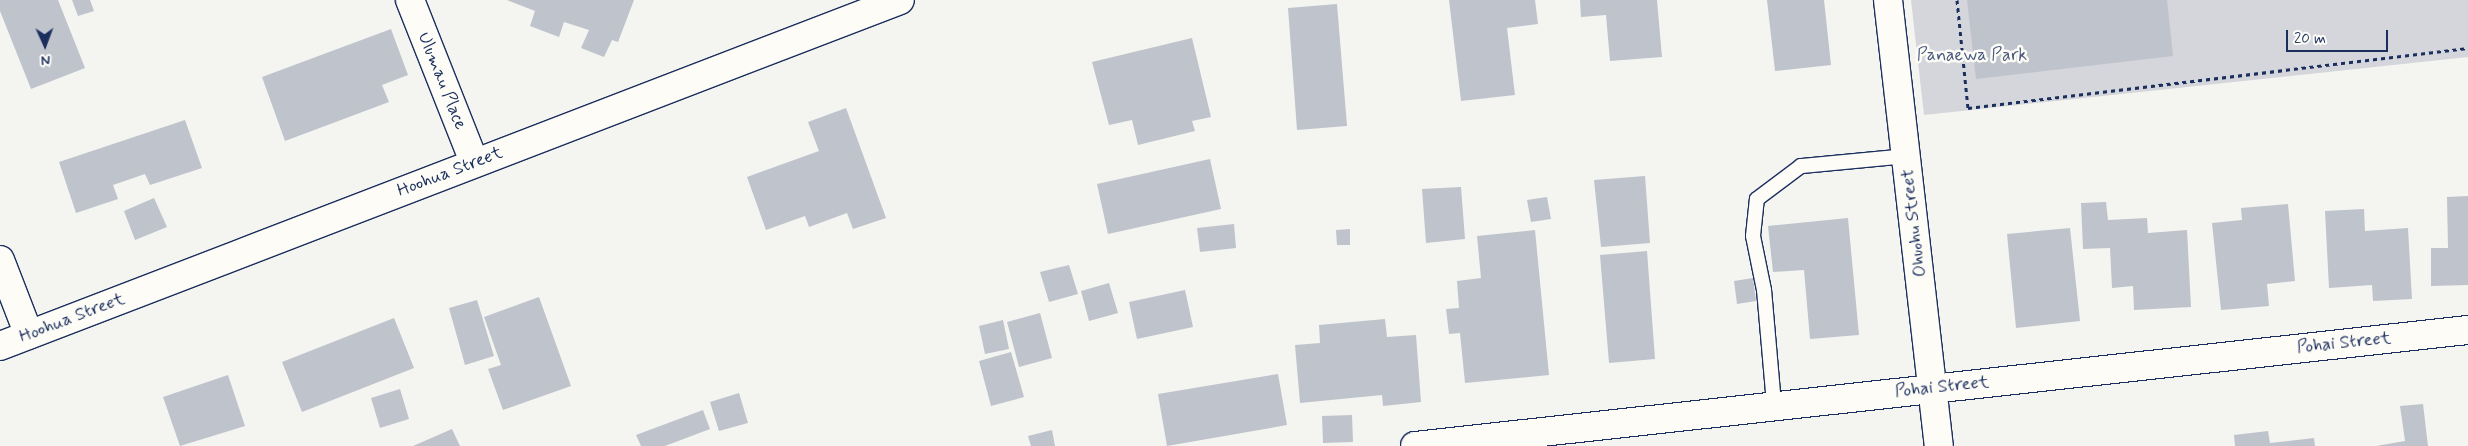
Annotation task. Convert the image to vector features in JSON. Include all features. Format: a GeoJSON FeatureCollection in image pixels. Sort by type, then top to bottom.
{"type":"FeatureCollection","features":[{"type":"Feature","properties":{"kind":"street","name":"Ulumau Place"},"geometry":{"type":"LineString","coordinates":[[410,0],[474,162]]}},
{"type":"Feature","properties":{"kind":"street","name":"Hoohua Street"},"geometry":{"type":"LineString","coordinates":[[0,346],[474,162],[900,0]]}},
{"type":"Feature","properties":{"kind":"street","name":"Ohuohu Street"},"geometry":{"type":"LineString","coordinates":[[1888,0],[1934,389],[1939,446]]}},
{"type":"Feature","properties":{"kind":"street"},"geometry":{"type":"LineString","coordinates":[[0,260],[29,335]]}},
{"type":"Feature","properties":{"kind":"street","name":"Pohai Street"},"geometry":{"type":"LineString","coordinates":[[1415,446],[1774,404],[1934,389],[2468,330]]}},
{"type":"Feature","properties":{"kind":"lane"},"geometry":{"type":"LineString","coordinates":[[1774,404],[1764,290],[1753,236],[1757,199],[1801,166],[1906,156]]}},
{"type":"Feature","properties":{"kind":"path"},"geometry":{"type":"LineString","coordinates":[[1957,0],[1968,108],[2468,48]]}},
{"type":"Feature","properties":{"kind":"green space","name":"Panaewa Park"},"geometry":{"type":"Polygon","coordinates":[[[1911,0],[2468,0],[2468,57],[1924,115],[1911,0]]]}},
{"type":"Feature","properties":{"kind":"building"},"geometry":{"type":"Polygon","coordinates":[[[0,0],[58,0],[85,68],[31,89],[0,11],[0,0]]]}},
{"type":"Feature","properties":{"kind":"building"},"geometry":{"type":"Polygon","coordinates":[[[72,0],[90,0],[94,11],[78,16],[72,0]]]}},
{"type":"Feature","properties":{"kind":"building"},"geometry":{"type":"Polygon","coordinates":[[[507,0],[634,0],[618,42],[612,40],[604,57],[581,48],[589,30],[564,22],[559,37],[530,26],[535,11],[507,0]]]}},
{"type":"Feature","properties":{"kind":"building"},"geometry":{"type":"Polygon","coordinates":[[[1449,0],[1535,0],[1538,24],[1507,28],[1515,95],[1461,101],[1449,0]]]}},
{"type":"Feature","properties":{"kind":"building"},"geometry":{"type":"Polygon","coordinates":[[[1580,0],[1657,0],[1662,57],[1610,61],[1606,15],[1581,17],[1580,0]]]}},
{"type":"Feature","properties":{"kind":"building"},"geometry":{"type":"Polygon","coordinates":[[[1767,0],[1824,0],[1831,65],[1775,71],[1767,0]]]}},
{"type":"Feature","properties":{"kind":"building"},"geometry":{"type":"Polygon","coordinates":[[[1967,0],[2167,0],[2173,56],[1976,79],[1967,0]]]}},
{"type":"Feature","properties":{"kind":"building"},"geometry":{"type":"Polygon","coordinates":[[[1337,4],[1347,126],[1297,130],[1288,8],[1337,4]]]}},
{"type":"Feature","properties":{"kind":"building"},"geometry":{"type":"Polygon","coordinates":[[[391,29],[408,75],[382,85],[389,102],[285,141],[262,77],[391,29]]]}},
{"type":"Feature","properties":{"kind":"building"},"geometry":{"type":"Polygon","coordinates":[[[1192,38],[1211,117],[1192,121],[1195,131],[1138,145],[1132,120],[1109,125],[1092,62],[1192,38]]]}},
{"type":"Feature","properties":{"kind":"building"},"geometry":{"type":"Polygon","coordinates":[[[846,108],[886,218],[853,229],[847,213],[809,227],[805,216],[766,230],[747,177],[819,151],[808,122],[846,108]]]}},
{"type":"Feature","properties":{"kind":"building"},"geometry":{"type":"Polygon","coordinates":[[[185,120],[202,168],[150,185],[145,174],[113,185],[118,199],[76,213],[59,162],[185,120]]]}},
{"type":"Feature","properties":{"kind":"building"},"geometry":{"type":"Polygon","coordinates":[[[1210,159],[1221,209],[1108,234],[1097,184],[1210,159]]]}},
{"type":"Feature","properties":{"kind":"building"},"geometry":{"type":"Polygon","coordinates":[[[1645,176],[1650,243],[1601,247],[1594,180],[1645,176]]]}},
{"type":"Feature","properties":{"kind":"building"},"geometry":{"type":"Polygon","coordinates":[[[1461,187],[1465,239],[1426,243],[1422,189],[1461,187]]]}},
{"type":"Feature","properties":{"kind":"building"},"geometry":{"type":"Polygon","coordinates":[[[2468,196],[2468,285],[2431,286],[2431,248],[2448,248],[2447,197],[2468,196]]]}},
{"type":"Feature","properties":{"kind":"building"},"geometry":{"type":"Polygon","coordinates":[[[1547,197],[1551,219],[1531,222],[1527,200],[1547,197]]]}},
{"type":"Feature","properties":{"kind":"building"},"geometry":{"type":"Polygon","coordinates":[[[154,198],[167,227],[135,240],[124,211],[154,198]]]}},
{"type":"Feature","properties":{"kind":"building"},"geometry":{"type":"Polygon","coordinates":[[[2106,202],[2108,220],[2147,218],[2148,233],[2187,230],[2191,307],[2134,310],[2133,286],[2112,288],[2110,248],[2083,249],[2081,203],[2106,202]]]}},
{"type":"Feature","properties":{"kind":"building"},"geometry":{"type":"Polygon","coordinates":[[[2288,204],[2295,281],[2267,284],[2269,306],[2221,310],[2212,223],[2242,220],[2241,208],[2288,204]]]}},
{"type":"Feature","properties":{"kind":"building"},"geometry":{"type":"Polygon","coordinates":[[[2364,209],[2365,231],[2408,228],[2412,299],[2373,301],[2372,285],[2329,288],[2325,211],[2364,209]]]}},
{"type":"Feature","properties":{"kind":"building"},"geometry":{"type":"Polygon","coordinates":[[[1848,218],[1859,335],[1810,339],[1804,270],[1773,272],[1768,226],[1848,218]]]}},
{"type":"Feature","properties":{"kind":"building"},"geometry":{"type":"Polygon","coordinates":[[[1234,224],[1236,248],[1200,252],[1197,228],[1234,224]]]}},
{"type":"Feature","properties":{"kind":"building"},"geometry":{"type":"Polygon","coordinates":[[[2070,228],[2080,321],[2016,328],[2007,234],[2070,228]]]}},
{"type":"Feature","properties":{"kind":"building"},"geometry":{"type":"Polygon","coordinates":[[[1350,229],[1350,245],[1337,245],[1336,230],[1350,229]]]}},
{"type":"Feature","properties":{"kind":"building"},"geometry":{"type":"Polygon","coordinates":[[[1535,230],[1549,375],[1465,383],[1460,333],[1449,334],[1446,309],[1459,308],[1457,281],[1481,278],[1477,236],[1535,230]]]}},
{"type":"Feature","properties":{"kind":"building"},"geometry":{"type":"Polygon","coordinates":[[[1647,251],[1655,359],[1609,363],[1600,255],[1647,251]]]}},
{"type":"Feature","properties":{"kind":"building"},"geometry":{"type":"Polygon","coordinates":[[[1069,265],[1078,294],[1049,302],[1040,272],[1069,265]]]}},
{"type":"Feature","properties":{"kind":"building"},"geometry":{"type":"Polygon","coordinates":[[[1753,278],[1756,301],[1737,304],[1734,281],[1753,278]]]}},
{"type":"Feature","properties":{"kind":"building"},"geometry":{"type":"Polygon","coordinates":[[[1109,283],[1118,313],[1089,321],[1081,291],[1109,283]]]}},
{"type":"Feature","properties":{"kind":"building"},"geometry":{"type":"Polygon","coordinates":[[[1185,290],[1193,327],[1137,339],[1129,302],[1185,290]]]}},
{"type":"Feature","properties":{"kind":"building"},"geometry":{"type":"Polygon","coordinates":[[[539,297],[571,386],[503,410],[488,369],[501,365],[484,317],[539,297]]]}},
{"type":"Feature","properties":{"kind":"building"},"geometry":{"type":"Polygon","coordinates":[[[477,300],[494,356],[465,365],[449,308],[477,300]]]}},
{"type":"Feature","properties":{"kind":"building"},"geometry":{"type":"Polygon","coordinates":[[[1040,313],[1052,358],[1019,367],[1007,322],[1040,313]]]}},
{"type":"Feature","properties":{"kind":"building"},"geometry":{"type":"Polygon","coordinates":[[[394,318],[414,368],[302,412],[282,362],[394,318]]]}},
{"type":"Feature","properties":{"kind":"building"},"geometry":{"type":"Polygon","coordinates":[[[1385,319],[1387,337],[1416,335],[1421,402],[1383,406],[1382,395],[1300,403],[1295,345],[1320,343],[1319,325],[1385,319]]]}},
{"type":"Feature","properties":{"kind":"building"},"geometry":{"type":"Polygon","coordinates":[[[1003,320],[1009,349],[985,354],[979,326],[1003,320]]]}},
{"type":"Feature","properties":{"kind":"building"},"geometry":{"type":"Polygon","coordinates":[[[1011,352],[1024,397],[991,406],[979,361],[1011,352]]]}},
{"type":"Feature","properties":{"kind":"building"},"geometry":{"type":"Polygon","coordinates":[[[1278,374],[1287,425],[1167,446],[1158,394],[1278,374]]]}},
{"type":"Feature","properties":{"kind":"building"},"geometry":{"type":"Polygon","coordinates":[[[228,375],[245,426],[180,446],[163,397],[228,375]]]}},
{"type":"Feature","properties":{"kind":"building"},"geometry":{"type":"Polygon","coordinates":[[[400,389],[409,419],[380,428],[371,398],[400,389]]]}},
{"type":"Feature","properties":{"kind":"building"},"geometry":{"type":"Polygon","coordinates":[[[739,393],[748,423],[719,431],[710,402],[739,393]]]}},
{"type":"Feature","properties":{"kind":"building"},"geometry":{"type":"Polygon","coordinates":[[[2423,404],[2428,446],[2376,446],[2405,441],[2400,406],[2423,404]]]}},
{"type":"Feature","properties":{"kind":"building"},"geometry":{"type":"Polygon","coordinates":[[[703,410],[710,429],[665,446],[641,446],[636,435],[703,410]]]}},
{"type":"Feature","properties":{"kind":"building"},"geometry":{"type":"Polygon","coordinates":[[[1352,415],[1353,442],[1323,443],[1322,416],[1352,415]]]}},
{"type":"Feature","properties":{"kind":"building"},"geometry":{"type":"Polygon","coordinates":[[[452,429],[460,446],[413,446],[452,429]]]}},
{"type":"Feature","properties":{"kind":"building"},"geometry":{"type":"Polygon","coordinates":[[[1052,430],[1055,446],[1031,446],[1028,436],[1052,430]]]}},
{"type":"Feature","properties":{"kind":"building"},"geometry":{"type":"Polygon","coordinates":[[[2268,431],[2270,443],[2314,438],[2315,446],[2235,446],[2234,435],[2268,431]]]}}]}
